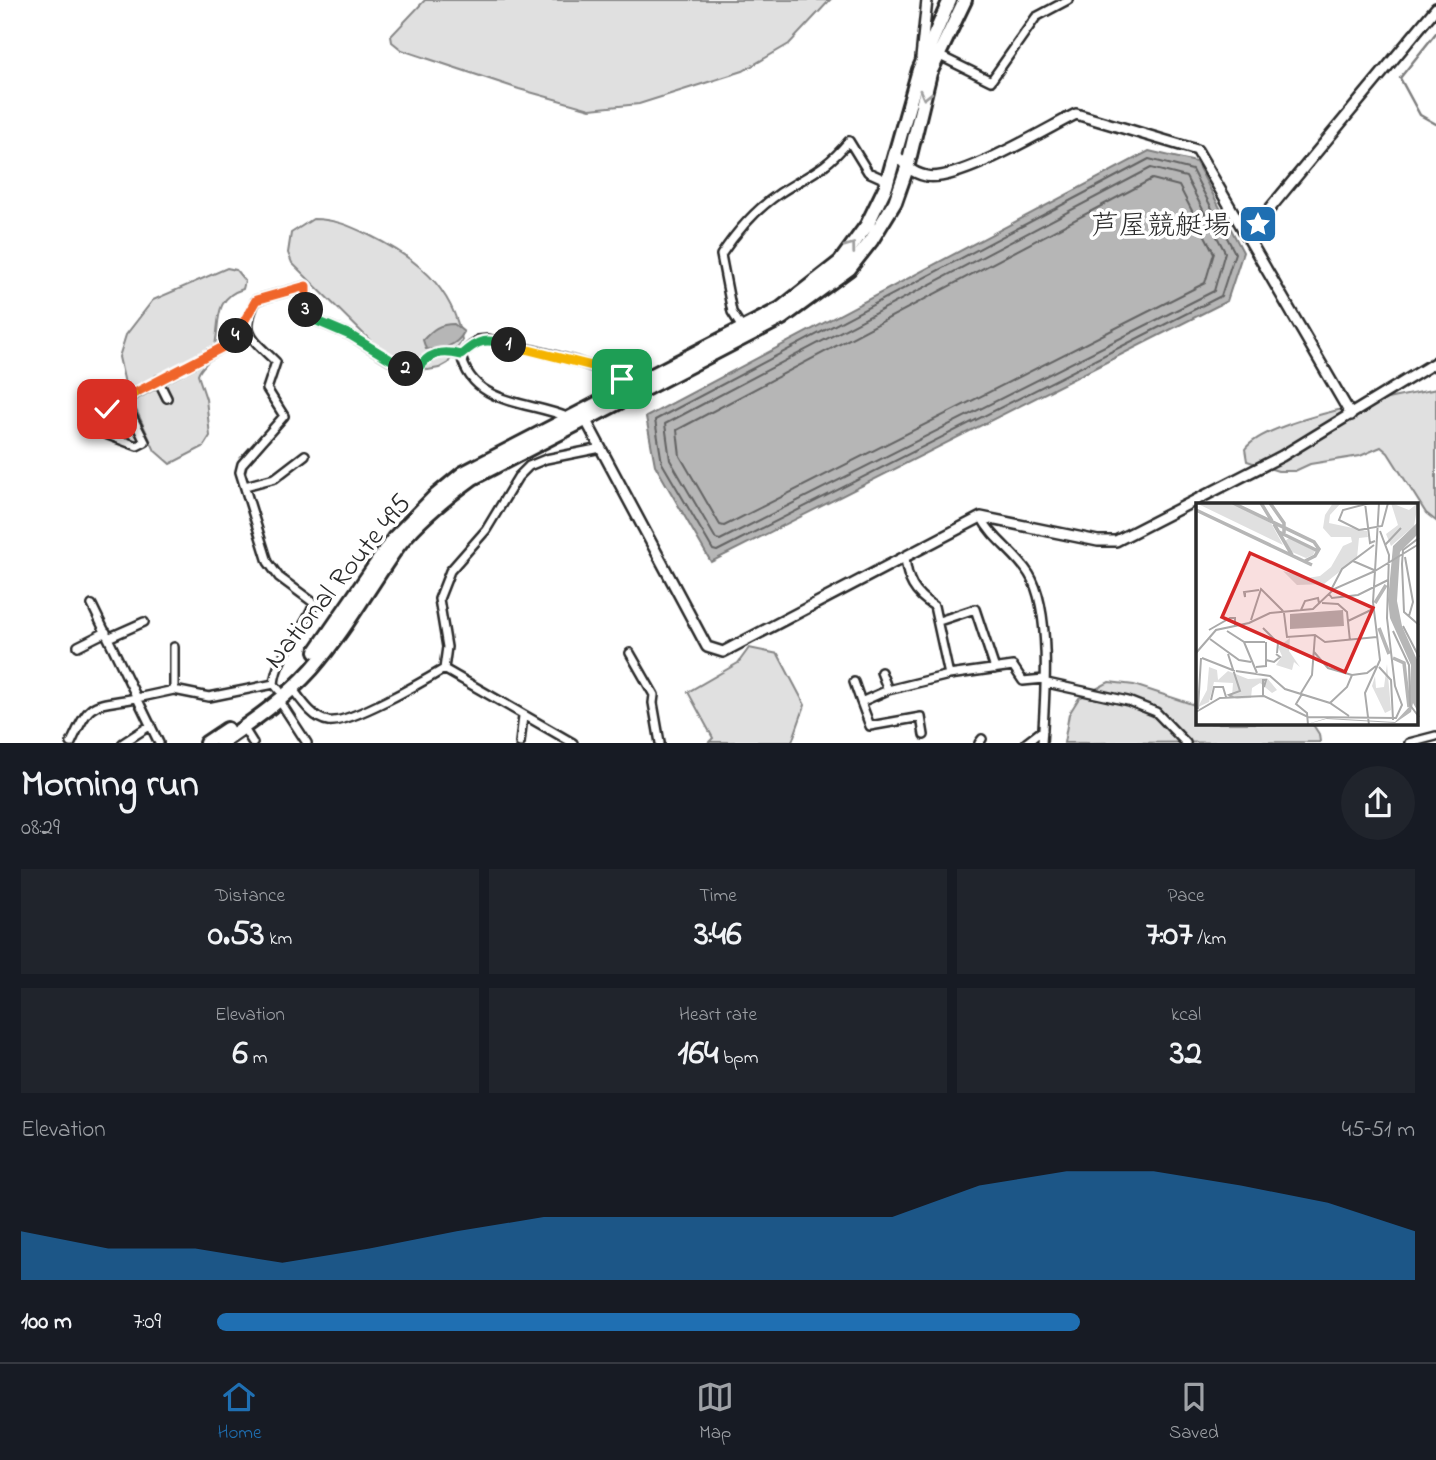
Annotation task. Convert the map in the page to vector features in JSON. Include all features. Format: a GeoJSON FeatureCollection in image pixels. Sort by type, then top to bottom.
{"type":"FeatureCollection","features":[{"type":"Feature","properties":{"kind":"highway","name":"National Route 495"},"geometry":{"type":"LineString","coordinates":[[220,743],[243,727],[344,629],[400,544],[449,495],[627,386],[780,309],[840,262],[867,225],[888,181],[919,70],[965,0]]}},
{"type":"Feature","properties":{"kind":"highway","name":"National Route 495"},"geometry":{"type":"LineString","coordinates":[[206,743],[281,691],[322,644],[394,538],[434,497],[463,474],[567,417],[583,415],[782,318],[849,269],[871,241],[895,202],[907,168],[932,52],[946,2]]}},
{"type":"Feature","properties":{"kind":"street"},"geometry":{"type":"LineString","coordinates":[[919,70],[927,0]]}},
{"type":"Feature","properties":{"kind":"street"},"geometry":{"type":"LineString","coordinates":[[932,52],[991,81],[1036,18],[1068,0]]}},
{"type":"Feature","properties":{"kind":"street"},"geometry":{"type":"LineString","coordinates":[[1248,235],[1436,8]]}},
{"type":"Feature","properties":{"kind":"street"},"geometry":{"type":"LineString","coordinates":[[896,154],[907,168],[927,176],[954,175],[1076,114],[1197,150],[1351,415]]}},
{"type":"Feature","properties":{"kind":"street"},"geometry":{"type":"LineString","coordinates":[[742,328],[732,312],[721,255],[738,228],[779,194],[830,165],[849,141],[868,172],[888,181]]}},
{"type":"Feature","properties":{"kind":"street"},"geometry":{"type":"LineString","coordinates":[[124,400],[145,442],[137,446],[106,434],[107,409],[225,346],[247,321],[256,300],[306,286],[306,310],[310,318],[350,335],[406,370],[417,370],[429,356],[441,352],[461,355],[478,340],[488,339],[596,367],[622,379],[627,386]]}},
{"type":"Feature","properties":{"kind":"street"},"geometry":{"type":"LineString","coordinates":[[247,321],[253,338],[276,362],[267,389],[284,416],[242,464],[240,472],[268,562],[279,577],[314,603],[297,639],[275,669],[281,691],[307,743]]}},
{"type":"Feature","properties":{"kind":"street"},"geometry":{"type":"LineString","coordinates":[[461,355],[469,375],[480,390],[567,417]]}},
{"type":"Feature","properties":{"kind":"street"},"geometry":{"type":"LineString","coordinates":[[583,415],[707,647],[723,652],[981,517],[1098,541],[1116,541],[1282,456],[1436,362]]}},
{"type":"Feature","properties":{"kind":"street"},"geometry":{"type":"LineString","coordinates":[[158,380],[167,398]]}},
{"type":"Feature","properties":{"kind":"street"},"geometry":{"type":"LineString","coordinates":[[444,669],[447,647],[439,598],[450,571],[486,530],[518,477],[529,466],[546,459],[601,448]]}},
{"type":"Feature","properties":{"kind":"street"},"geometry":{"type":"LineString","coordinates":[[245,486],[275,478],[306,455]]}},
{"type":"Feature","properties":{"kind":"street"},"geometry":{"type":"LineString","coordinates":[[981,517],[990,533],[1020,562],[1040,599],[1045,681],[1042,743]]}},
{"type":"Feature","properties":{"kind":"street"},"geometry":{"type":"LineString","coordinates":[[905,556],[906,573],[917,596],[934,606],[949,675]]}},
{"type":"Feature","properties":{"kind":"street"},"geometry":{"type":"LineString","coordinates":[[92,605],[159,743]]}},
{"type":"Feature","properties":{"kind":"street"},"geometry":{"type":"LineString","coordinates":[[939,621],[975,609],[995,669]]}},
{"type":"Feature","properties":{"kind":"street"},"geometry":{"type":"LineString","coordinates":[[78,646],[144,622]]}},
{"type":"Feature","properties":{"kind":"street"},"geometry":{"type":"LineString","coordinates":[[174,646],[174,690]]}},
{"type":"Feature","properties":{"kind":"street"},"geometry":{"type":"LineString","coordinates":[[630,653],[654,695],[653,704],[660,743]]}},
{"type":"Feature","properties":{"kind":"street"},"geometry":{"type":"LineString","coordinates":[[861,702],[888,690],[949,675],[1013,666],[1023,681],[1045,681],[1128,701],[1156,712],[1186,743]]}},
{"type":"Feature","properties":{"kind":"street"},"geometry":{"type":"LineString","coordinates":[[71,743],[85,711],[96,705],[174,690],[209,697],[281,691],[319,717],[336,721],[410,690],[444,669]]}},
{"type":"Feature","properties":{"kind":"street"},"geometry":{"type":"LineString","coordinates":[[444,669],[573,743]]}},
{"type":"Feature","properties":{"kind":"street"},"geometry":{"type":"LineString","coordinates":[[880,672],[888,690]]}},
{"type":"Feature","properties":{"kind":"street"},"geometry":{"type":"LineString","coordinates":[[854,682],[873,734]]}},
{"type":"Feature","properties":{"kind":"street"},"geometry":{"type":"LineString","coordinates":[[520,743],[523,716]]}},
{"type":"Feature","properties":{"kind":"street"},"geometry":{"type":"LineString","coordinates":[[870,726],[921,717],[924,735]]}},
{"type":"Feature","properties":{"kind":"street"},"geometry":{"type":"LineString","coordinates":[[123,743],[151,725]]}},
{"type":"Feature","properties":{"kind":"street"},"geometry":{"type":"LineString","coordinates":[[243,727],[253,743]]}},
{"type":"Feature","properties":{"kind":"street"},"geometry":{"type":"LineString","coordinates":[[1026,743],[1043,730]]}},
{"type":"Feature","properties":{"kind":"street"},"geometry":{"type":"LineString","coordinates":[[1409,743],[1436,736]]}},
{"type":"Feature","properties":{"kind":"shaded area"},"geometry":{"type":"Polygon","coordinates":[[[425,0],[830,0],[789,44],[743,71],[639,104],[590,109],[519,89],[402,50],[392,42],[391,36],[425,0]]]}},
{"type":"Feature","properties":{"kind":"shaded area"},"geometry":{"type":"Polygon","coordinates":[[[313,219],[349,226],[369,235],[402,254],[429,276],[450,304],[462,340],[448,363],[428,370],[396,366],[292,263],[288,253],[291,233],[313,219]]]}},
{"type":"Feature","properties":{"kind":"shaded area"},"geometry":{"type":"Polygon","coordinates":[[[227,268],[236,270],[245,281],[243,289],[233,294],[221,307],[213,353],[198,375],[206,399],[210,436],[203,447],[170,464],[155,451],[126,388],[119,357],[126,335],[153,300],[227,268]]]}},
{"type":"Feature","properties":{"kind":"shaded area"},"geometry":{"type":"Polygon","coordinates":[[[1436,389],[1436,521],[1426,513],[1388,453],[1381,447],[1360,456],[1310,464],[1295,471],[1278,471],[1247,461],[1245,449],[1258,438],[1278,428],[1334,411],[1436,389]]]}},
{"type":"Feature","properties":{"kind":"shaded area"},"geometry":{"type":"Polygon","coordinates":[[[749,648],[778,654],[805,705],[792,742],[709,742],[713,738],[688,692],[738,663],[749,648]]]}},
{"type":"Feature","properties":{"kind":"shaded area"},"geometry":{"type":"Polygon","coordinates":[[[1109,682],[1134,685],[1196,705],[1196,725],[1313,725],[1320,742],[1064,743],[1069,714],[1079,698],[1109,682]]]}},
{"type":"Feature","properties":{"kind":"water"},"geometry":{"type":"Polygon","coordinates":[[[1149,151],[1196,162],[1243,252],[1227,301],[711,562],[655,465],[646,417],[1149,151]]]}},
{"type":"Feature","properties":{"kind":"water"},"geometry":{"type":"Polygon","coordinates":[[[454,324],[464,332],[457,341],[443,348],[426,349],[423,340],[430,333],[440,326],[454,324]]]}},
{"type":"Feature","properties":{"kind":"waterway"},"geometry":{"type":"LineString","coordinates":[[1436,33],[1400,78],[1420,115],[1436,124]]}},
{"type":"Feature","properties":{"kind":"place","name":"芦屋競艇場"},"geometry":{"type":"Point","coordinates":[1258,224]}},
{"type":"Feature","properties":{"kind":"route"},"geometry":{"type":"LineString","coordinates":[[107,409],[225,346],[247,321],[256,300],[306,286],[306,310],[310,318],[350,335],[406,370],[417,370],[422,361],[441,352],[461,355],[478,340],[488,339],[596,367],[622,379]]}}]}
